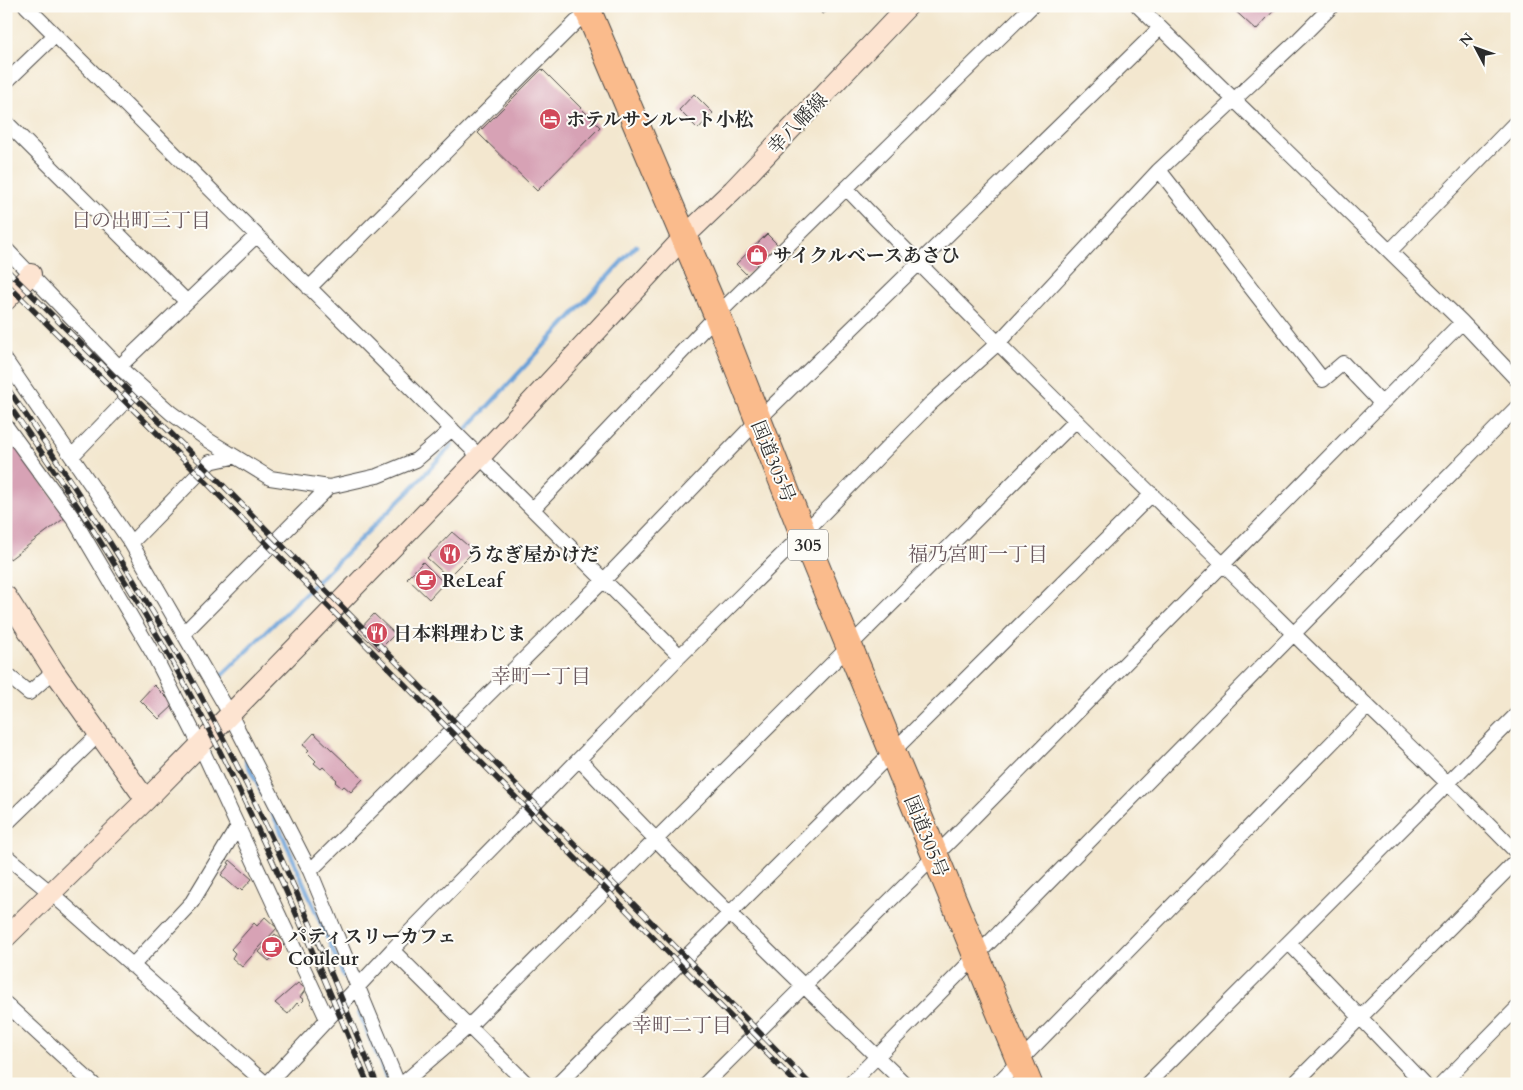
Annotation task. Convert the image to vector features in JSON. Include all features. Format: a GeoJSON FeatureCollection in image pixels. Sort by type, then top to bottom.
{"type":"FeatureCollection","features":[{"type":"Feature","properties":{"kind":"highway","name":"国道305号"},"geometry":{"type":"LineString","coordinates":[[588,10],[717,315],[803,534],[1024,1072]]}},
{"type":"Feature","properties":{"kind":"street"},"geometry":{"type":"LineString","coordinates":[[26,6],[680,656]]}},
{"type":"Feature","properties":{"kind":"street","name":"幸八幡線"},"geometry":{"type":"LineString","coordinates":[[6,937],[146,800],[480,457],[684,237],[733,190],[908,6]]}},
{"type":"Feature","properties":{"kind":"street"},"geometry":{"type":"LineString","coordinates":[[533,509],[717,315],[1032,6]]}},
{"type":"Feature","properties":{"kind":"street"},"geometry":{"type":"LineString","coordinates":[[1138,6],[1462,322],[1517,380]]}},
{"type":"Feature","properties":{"kind":"street"},"geometry":{"type":"LineString","coordinates":[[6,856],[51,893],[266,1084],[392,950],[680,656],[930,404],[998,343],[1159,170],[1332,6]]}},
{"type":"Feature","properties":{"kind":"street"},"geometry":{"type":"LineString","coordinates":[[309,288],[588,10]]}},
{"type":"Feature","properties":{"kind":"street"},"geometry":{"type":"LineString","coordinates":[[310,871],[604,580],[758,420],[1160,28]]}},
{"type":"Feature","properties":{"kind":"street"},"geometry":{"type":"LineString","coordinates":[[6,82],[55,35]]}},
{"type":"Feature","properties":{"kind":"street"},"geometry":{"type":"LineString","coordinates":[[1390,251],[1517,121]]}},
{"type":"Feature","properties":{"kind":"street"},"geometry":{"type":"LineString","coordinates":[[6,122],[187,302]]}},
{"type":"Feature","properties":{"kind":"street"},"geometry":{"type":"LineString","coordinates":[[1159,170],[1323,380],[1343,363],[1381,403]]}},
{"type":"Feature","properties":{"kind":"street"},"geometry":{"type":"LineString","coordinates":[[846,188],[998,343],[1448,782],[1517,853]]}},
{"type":"Feature","properties":{"kind":"street"},"geometry":{"type":"LineString","coordinates":[[119,367],[256,236]]}},
{"type":"Feature","properties":{"kind":"street"},"geometry":{"type":"LineString","coordinates":[[6,249],[119,367],[140,386],[172,413],[233,456],[270,478],[328,487],[377,476],[416,460],[452,429]]}},
{"type":"Feature","properties":{"kind":"street"},"geometry":{"type":"LineString","coordinates":[[6,300],[31,274]]}},
{"type":"Feature","properties":{"kind":"street"},"geometry":{"type":"LineString","coordinates":[[705,1084],[934,854],[954,837],[1462,322]]}},
{"type":"Feature","properties":{"kind":"street"},"geometry":{"type":"LineString","coordinates":[[6,361],[131,543],[230,714],[310,871],[398,1084]]}},
{"type":"Feature","properties":{"kind":"street"},"geometry":{"type":"LineString","coordinates":[[73,456],[140,386]]}},
{"type":"Feature","properties":{"kind":"street"},"geometry":{"type":"LineString","coordinates":[[850,1084],[1293,632],[1517,407]]}},
{"type":"Feature","properties":{"kind":"street"},"geometry":{"type":"LineString","coordinates":[[402,1084],[469,1026],[1076,420]]}},
{"type":"Feature","properties":{"kind":"street"},"geometry":{"type":"LineString","coordinates":[[6,426],[73,518],[156,659],[200,745],[327,1019]]}},
{"type":"Feature","properties":{"kind":"street"},"geometry":{"type":"LineString","coordinates":[[131,543],[210,462],[233,456]]}},
{"type":"Feature","properties":{"kind":"street"},"geometry":{"type":"LineString","coordinates":[[184,633],[328,487]]}},
{"type":"Feature","properties":{"kind":"street"},"geometry":{"type":"LineString","coordinates":[[558,1084],[892,750],[1152,494]]}},
{"type":"Feature","properties":{"kind":"street"},"geometry":{"type":"LineString","coordinates":[[6,596],[54,671],[146,800]]}},
{"type":"Feature","properties":{"kind":"street"},"geometry":{"type":"LineString","coordinates":[[6,674],[29,693],[54,671]]}},
{"type":"Feature","properties":{"kind":"street"},"geometry":{"type":"LineString","coordinates":[[997,1084],[1024,1072],[1368,706]]}},
{"type":"Feature","properties":{"kind":"street"},"geometry":{"type":"LineString","coordinates":[[1147,1084],[1517,714]]}},
{"type":"Feature","properties":{"kind":"street"},"geometry":{"type":"LineString","coordinates":[[6,824],[99,734]]}},
{"type":"Feature","properties":{"kind":"street"},"geometry":{"type":"LineString","coordinates":[[579,759],[654,840],[802,986],[905,1084]]}},
{"type":"Feature","properties":{"kind":"street"},"geometry":{"type":"LineString","coordinates":[[132,966],[192,902],[238,826]]}},
{"type":"Feature","properties":{"kind":"street"},"geometry":{"type":"LineString","coordinates":[[1294,1084],[1517,860]]}},
{"type":"Feature","properties":{"kind":"street"},"geometry":{"type":"LineString","coordinates":[[1289,943],[1424,1084]]}},
{"type":"Feature","properties":{"kind":"street"},"geometry":{"type":"LineString","coordinates":[[392,950],[526,1084]]}},
{"type":"Feature","properties":{"kind":"street"},"geometry":{"type":"LineString","coordinates":[[6,1004],[93,1084]]}},
{"type":"Feature","properties":{"kind":"street"},"geometry":{"type":"LineString","coordinates":[[1442,1084],[1517,1008]]}},
{"type":"Feature","properties":{"kind":"building"},"geometry":{"type":"Polygon","coordinates":[[[817,6],[837,6],[822,14],[817,6]]]}},
{"type":"Feature","properties":{"kind":"building"},"geometry":{"type":"Polygon","coordinates":[[[1230,6],[1278,6],[1256,30],[1230,6]]]}},
{"type":"Feature","properties":{"kind":"building"},"geometry":{"type":"Polygon","coordinates":[[[542,69],[600,127],[537,191],[478,133],[542,69]]]}},
{"type":"Feature","properties":{"kind":"building"},"geometry":{"type":"Polygon","coordinates":[[[694,94],[713,113],[698,129],[679,110],[694,94]]]}},
{"type":"Feature","properties":{"kind":"building","name":"サイクルベースあさひ"},"geometry":{"type":"Polygon","coordinates":[[[767,234],[778,245],[747,275],[736,264],[767,234]]]}},
{"type":"Feature","properties":{"kind":"building"},"geometry":{"type":"Polygon","coordinates":[[[6,430],[66,517],[10,559],[6,553],[6,430]]]}},
{"type":"Feature","properties":{"kind":"building","name":"うなぎ屋かけだ"},"geometry":{"type":"Polygon","coordinates":[[[452,532],[474,551],[448,577],[427,558],[452,532]]]}},
{"type":"Feature","properties":{"kind":"building","name":"ReLeaf"},"geometry":{"type":"Polygon","coordinates":[[[423,562],[444,583],[429,599],[407,578],[423,562]]]}},
{"type":"Feature","properties":{"kind":"building","name":"日本料理わじま"},"geometry":{"type":"Polygon","coordinates":[[[374,614],[395,634],[379,650],[358,631],[374,614]]]}},
{"type":"Feature","properties":{"kind":"building"},"geometry":{"type":"Polygon","coordinates":[[[154,685],[174,705],[159,719],[140,700],[154,685]]]}},
{"type":"Feature","properties":{"kind":"building"},"geometry":{"type":"Polygon","coordinates":[[[314,733],[363,779],[351,792],[335,782],[337,780],[323,767],[321,769],[314,763],[316,761],[307,752],[309,750],[303,745],[314,733]]]}},
{"type":"Feature","properties":{"kind":"building"},"geometry":{"type":"Polygon","coordinates":[[[230,860],[252,879],[242,890],[240,888],[238,890],[221,875],[230,864],[228,863],[230,860]]]}},
{"type":"Feature","properties":{"kind":"building"},"geometry":{"type":"Polygon","coordinates":[[[265,917],[277,928],[242,967],[232,958],[235,953],[231,949],[254,923],[257,926],[265,917]]]}},
{"type":"Feature","properties":{"kind":"building","name":"パティスリーカフェ Couleur"},"geometry":{"type":"Polygon","coordinates":[[[275,934],[285,943],[269,961],[259,952],[275,934]]]}},
{"type":"Feature","properties":{"kind":"building"},"geometry":{"type":"Polygon","coordinates":[[[298,983],[306,989],[300,997],[304,1000],[299,1005],[297,1003],[288,1014],[275,1003],[298,983]]]}},
{"type":"Feature","properties":{"kind":"waterway"},"geometry":{"type":"LineString","coordinates":[[466,430],[636,246]]}},
{"type":"Feature","properties":{"kind":"waterway"},"geometry":{"type":"LineString","coordinates":[[219,678],[409,491],[452,445]]}},
{"type":"Feature","properties":{"kind":"waterway"},"geometry":{"type":"LineString","coordinates":[[246,761],[279,827],[344,976]]}},
{"type":"Feature","properties":{"kind":"waterway"},"geometry":{"type":"LineString","coordinates":[[359,1012],[389,1084]]}},
{"type":"Feature","properties":{"kind":"railway"},"geometry":{"type":"LineString","coordinates":[[6,269],[211,473],[810,1084]]}},
{"type":"Feature","properties":{"kind":"railway"},"geometry":{"type":"LineString","coordinates":[[6,283],[204,480],[797,1084]]}},
{"type":"Feature","properties":{"kind":"railway"},"geometry":{"type":"LineString","coordinates":[[6,386],[81,497],[129,573],[175,650],[223,737],[293,884],[377,1084]]}},
{"type":"Feature","properties":{"kind":"railway"},"geometry":{"type":"LineString","coordinates":[[6,401],[104,546],[171,660],[217,745],[263,840],[368,1084]]}},
{"type":"Feature","properties":{"kind":"place","name":"ホテルサンルート小松"},"geometry":{"type":"Point","coordinates":[550,119]}},
{"type":"Feature","properties":{"kind":"place","name":"サイクルベースあさひ"},"geometry":{"type":"Point","coordinates":[757,255]}},
{"type":"Feature","properties":{"kind":"place","name":"うなぎ屋かけだ"},"geometry":{"type":"Point","coordinates":[450,554]}},
{"type":"Feature","properties":{"kind":"place","name":"ReLeaf"},"geometry":{"type":"Point","coordinates":[426,580]}},
{"type":"Feature","properties":{"kind":"place","name":"日本料理わじま"},"geometry":{"type":"Point","coordinates":[377,633]}},
{"type":"Feature","properties":{"kind":"place","name":"パティスリーカフェ Couleur"},"geometry":{"type":"Point","coordinates":[272,947]}},
{"type":"Feature","properties":{"kind":"district","name":"日の出町三丁目"},"geometry":{"type":"Point","coordinates":[141,220]}},
{"type":"Feature","properties":{"kind":"district","name":"福乃宮町一丁目"},"geometry":{"type":"Point","coordinates":[978,554]}},
{"type":"Feature","properties":{"kind":"district","name":"幸町一丁目"},"geometry":{"type":"Point","coordinates":[541,676]}},
{"type":"Feature","properties":{"kind":"district","name":"幸町二丁目"},"geometry":{"type":"Point","coordinates":[682,1025]}}]}
